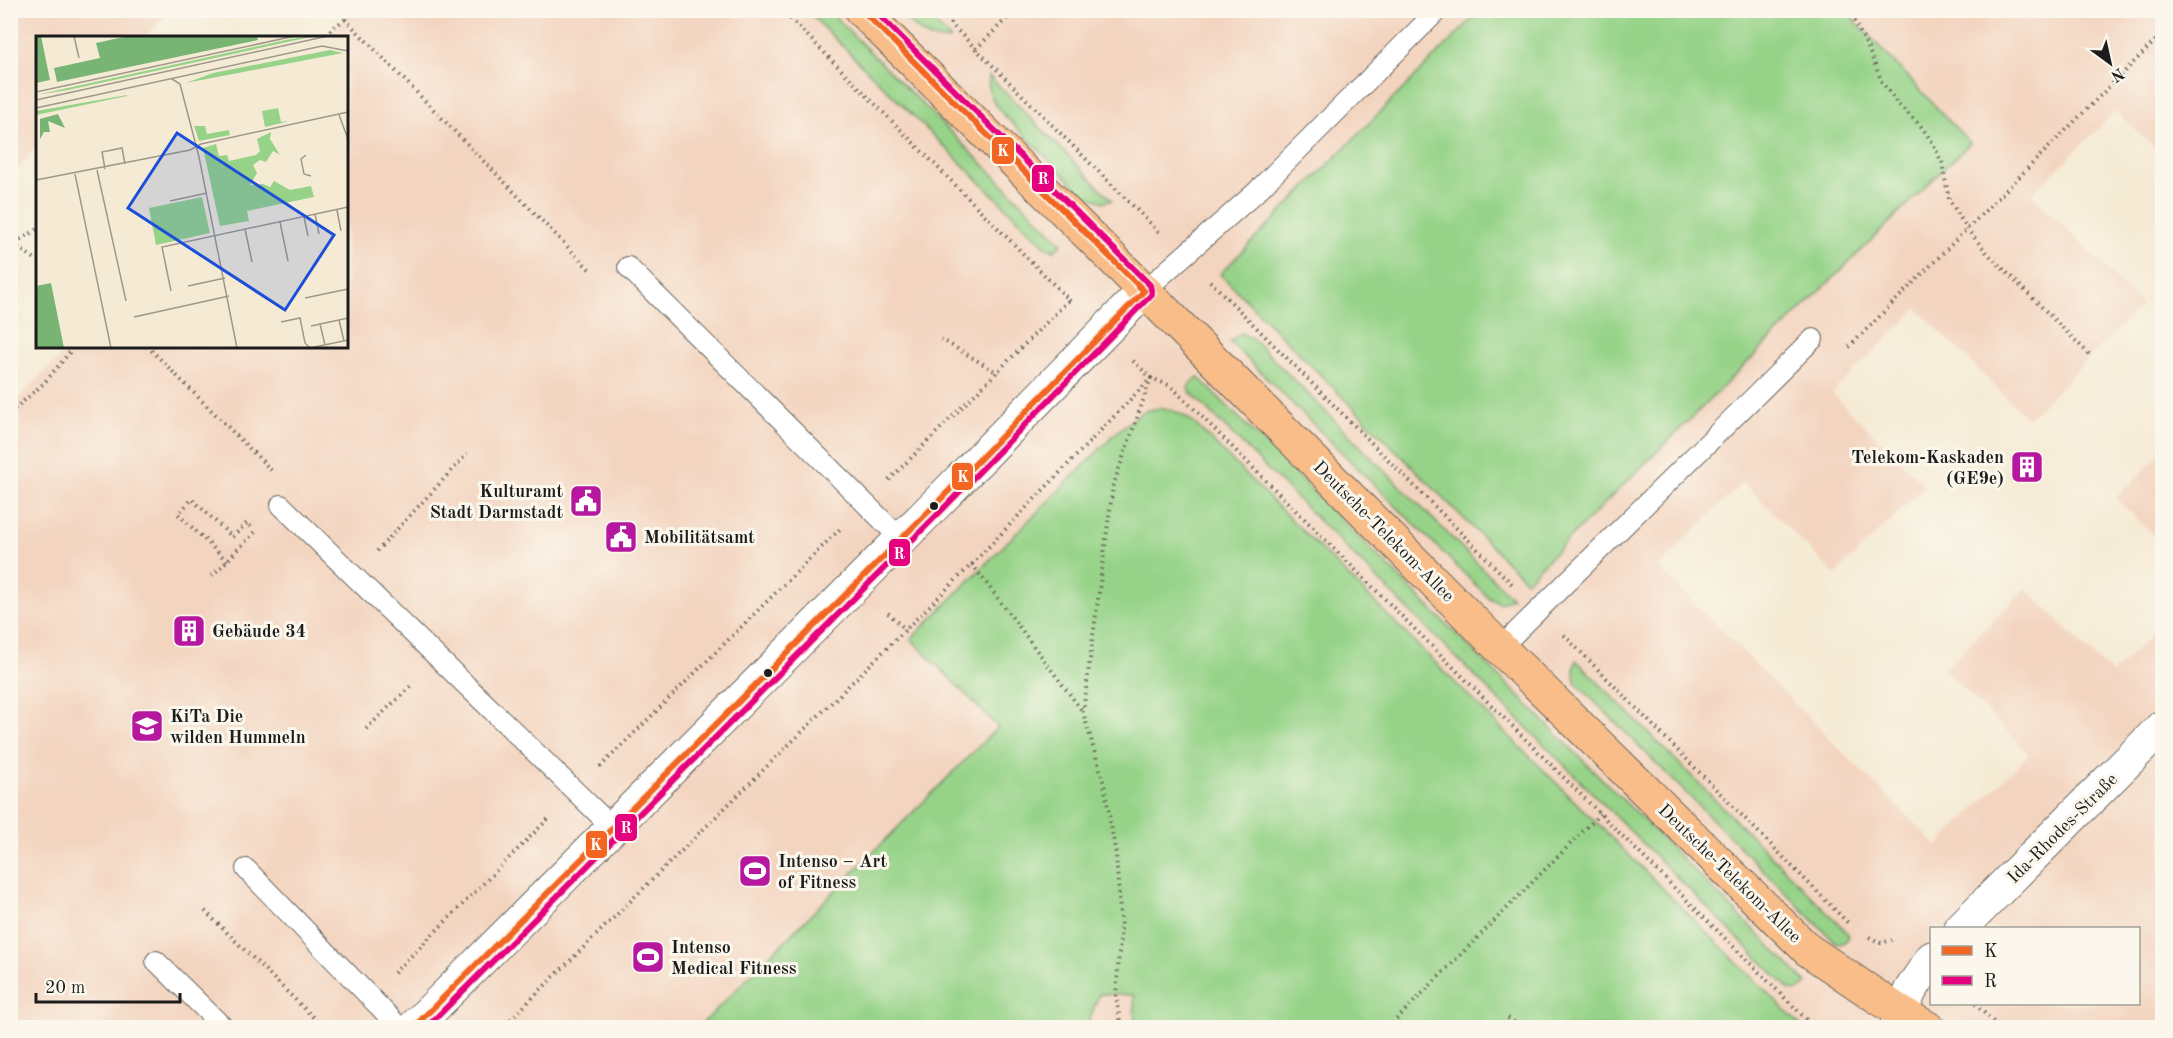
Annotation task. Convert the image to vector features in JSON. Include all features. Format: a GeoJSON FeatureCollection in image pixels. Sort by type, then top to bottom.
{"type":"FeatureCollection","features":[{"type":"Feature","properties":{"kind":"main road","name":"Deutsche-Telekom-Allee"},"geometry":{"type":"LineString","coordinates":[[861,10],[1500,648],[1808,950],[1908,1023]]}},
{"type":"Feature","properties":{"kind":"street"},"geometry":{"type":"LineString","coordinates":[[413,1028],[901,539],[1144,291]]}},
{"type":"Feature","properties":{"kind":"street","name":"Ida-Rhodes-Straße"},"geometry":{"type":"LineString","coordinates":[[1962,927],[2163,727]]}},
{"type":"Feature","properties":{"kind":"street"},"geometry":{"type":"LineString","coordinates":[[1908,1023],[1918,976],[1930,960]]}},
{"type":"Feature","properties":{"kind":"lane"},"geometry":{"type":"LineString","coordinates":[[1144,291],[1255,193],[1438,10]]}},
{"type":"Feature","properties":{"kind":"lane"},"geometry":{"type":"LineString","coordinates":[[628,267],[901,539]]}},
{"type":"Feature","properties":{"kind":"lane"},"geometry":{"type":"LineString","coordinates":[[1500,648],[1813,339]]}},
{"type":"Feature","properties":{"kind":"lane"},"geometry":{"type":"LineString","coordinates":[[281,505],[613,828]]}},
{"type":"Feature","properties":{"kind":"lane"},"geometry":{"type":"LineString","coordinates":[[246,869],[400,1028]]}},
{"type":"Feature","properties":{"kind":"lane"},"geometry":{"type":"LineString","coordinates":[[156,961],[224,1028]]}},
{"type":"Feature","properties":{"kind":"path"},"geometry":{"type":"LineString","coordinates":[[323,36],[345,20],[352,10]]}},
{"type":"Feature","properties":{"kind":"path"},"geometry":{"type":"LineString","coordinates":[[782,10],[1069,300],[1151,378],[1171,386],[1815,1028]]}},
{"type":"Feature","properties":{"kind":"path"},"geometry":{"type":"LineString","coordinates":[[936,10],[1539,611],[1854,929]]}},
{"type":"Feature","properties":{"kind":"path"},"geometry":{"type":"LineString","coordinates":[[976,49],[1015,10]]}},
{"type":"Feature","properties":{"kind":"path"},"geometry":{"type":"LineString","coordinates":[[1849,10],[1882,82],[1897,103],[1920,125],[1933,143],[1942,163],[1950,199],[1967,229],[1988,254],[2091,356]]}},
{"type":"Feature","properties":{"kind":"path"},"geometry":{"type":"LineString","coordinates":[[345,20],[597,277],[628,267]]}},
{"type":"Feature","properties":{"kind":"path"},"geometry":{"type":"LineString","coordinates":[[1849,347],[2163,34]]}},
{"type":"Feature","properties":{"kind":"path"},"geometry":{"type":"LineString","coordinates":[[36,230],[12,245],[36,260]]}},
{"type":"Feature","properties":{"kind":"path"},"geometry":{"type":"LineString","coordinates":[[339,1028],[1069,300]]}},
{"type":"Feature","properties":{"kind":"path"},"geometry":{"type":"LineString","coordinates":[[941,339],[998,372]]}},
{"type":"Feature","properties":{"kind":"path"},"geometry":{"type":"LineString","coordinates":[[10,413],[44,383],[73,348]]}},
{"type":"Feature","properties":{"kind":"path"},"geometry":{"type":"LineString","coordinates":[[149,348],[293,492],[281,505]]}},
{"type":"Feature","properties":{"kind":"path"},"geometry":{"type":"LineString","coordinates":[[502,1028],[972,564],[1151,378]]}},
{"type":"Feature","properties":{"kind":"path"},"geometry":{"type":"LineString","coordinates":[[1083,712],[1113,486],[1151,378]]}},
{"type":"Feature","properties":{"kind":"path"},"geometry":{"type":"LineString","coordinates":[[354,576],[467,454]]}},
{"type":"Feature","properties":{"kind":"path"},"geometry":{"type":"LineString","coordinates":[[212,576],[227,561],[255,532],[247,523],[231,537],[192,499],[178,514],[227,561]]}},
{"type":"Feature","properties":{"kind":"path"},"geometry":{"type":"LineString","coordinates":[[972,564],[1083,712],[1104,784],[1116,855],[1121,926],[1116,996],[1121,1028]]}},
{"type":"Feature","properties":{"kind":"path"},"geometry":{"type":"LineString","coordinates":[[880,606],[906,630]]}},
{"type":"Feature","properties":{"kind":"path"},"geometry":{"type":"LineString","coordinates":[[366,729],[396,700]]}},
{"type":"Feature","properties":{"kind":"path"},"geometry":{"type":"LineString","coordinates":[[1388,1028],[1600,814]]}},
{"type":"Feature","properties":{"kind":"path"},"geometry":{"type":"LineString","coordinates":[[205,911],[324,1028]]}},
{"type":"Feature","properties":{"kind":"path"},"geometry":{"type":"LineString","coordinates":[[1863,934],[1881,943],[1907,935],[1930,958]]}},
{"type":"Feature","properties":{"kind":"path"},"geometry":{"type":"LineString","coordinates":[[1976,1005],[2000,1028]]}},
{"type":"Feature","properties":{"kind":"path"},"geometry":{"type":"LineString","coordinates":[[1508,1018],[1524,1028]]}},
{"type":"Feature","properties":{"kind":"shaded area"},"geometry":{"type":"Polygon","coordinates":[[[11,10],[171,11],[146,36],[36,36],[36,149],[11,175],[11,10]]]}},
{"type":"Feature","properties":{"kind":"shaded area"},"geometry":{"type":"Polygon","coordinates":[[[353,11],[2162,11],[2162,156],[2116,111],[2032,194],[2142,305],[2028,419],[1917,309],[1832,393],[1925,486],[1835,575],[1743,482],[1658,567],[1937,846],[2029,754],[1944,669],[2026,588],[2112,674],[2162,624],[2162,1027],[11,1027],[10,407],[68,348],[348,348],[348,36],[323,36],[353,11]]]}},
{"type":"Feature","properties":{"kind":"shaded area"},"geometry":{"type":"Polygon","coordinates":[[[2162,452],[2162,544],[2116,498],[2162,452]]]}},
{"type":"Feature","properties":{"kind":"green space"},"geometry":{"type":"Polygon","coordinates":[[[807,11],[829,11],[1062,243],[1054,251],[1046,247],[807,11]]]}},
{"type":"Feature","properties":{"kind":"green space"},"geometry":{"type":"Polygon","coordinates":[[[898,11],[922,11],[951,39],[927,37],[898,11]]]}},
{"type":"Feature","properties":{"kind":"green space"},"geometry":{"type":"Polygon","coordinates":[[[1480,11],[1846,11],[1970,143],[1526,581],[1220,274],[1480,11]]]}},
{"type":"Feature","properties":{"kind":"green space"},"geometry":{"type":"Polygon","coordinates":[[[989,76],[1112,200],[1104,202],[1084,195],[999,110],[990,94],[989,76]]]}},
{"type":"Feature","properties":{"kind":"green space"},"geometry":{"type":"Polygon","coordinates":[[[1240,333],[1252,338],[1512,598],[1500,603],[1489,598],[1230,342],[1240,333]]]}},
{"type":"Feature","properties":{"kind":"green space"},"geometry":{"type":"Polygon","coordinates":[[[1198,377],[1807,983],[1798,991],[1790,990],[1191,393],[1188,388],[1198,377]]]}},
{"type":"Feature","properties":{"kind":"green space"},"geometry":{"type":"Polygon","coordinates":[[[1160,408],[1180,414],[1197,426],[1802,1027],[1135,1028],[1134,995],[1099,994],[1090,1019],[1083,1027],[699,1027],[998,727],[911,639],[1120,429],[1144,411],[1160,408]]]}},
{"type":"Feature","properties":{"kind":"green space"},"geometry":{"type":"Polygon","coordinates":[[[1576,660],[1846,931],[1849,936],[1846,941],[1840,944],[1835,942],[1575,682],[1576,660]]]}},
{"type":"Feature","properties":{"kind":"transit line","name":"K"},"geometry":{"type":"LineString","coordinates":[[862,10],[1144,291]]}},
{"type":"Feature","properties":{"kind":"transit line","name":"R"},"geometry":{"type":"LineString","coordinates":[[426,1028],[940,512],[1152,294],[1150,285],[874,10]]}},
{"type":"Feature","properties":{"kind":"transit line","name":"K"},"geometry":{"type":"LineString","coordinates":[[413,1028],[934,506],[1144,291]]}},
{"type":"Feature","properties":{"kind":"place","name":"Telekom-Kaskaden (GE9e)"},"geometry":{"type":"Point","coordinates":[2027,467]}},
{"type":"Feature","properties":{"kind":"place","name":"Kulturamt Stadt Darmstadt"},"geometry":{"type":"Point","coordinates":[586,501]}},
{"type":"Feature","properties":{"kind":"place","name":"Mobilitätsamt"},"geometry":{"type":"Point","coordinates":[621,537]}},
{"type":"Feature","properties":{"kind":"place","name":"Gebäude 34"},"geometry":{"type":"Point","coordinates":[189,631]}},
{"type":"Feature","properties":{"kind":"place","name":"KiTa Die wilden Hummeln"},"geometry":{"type":"Point","coordinates":[147,726]}},
{"type":"Feature","properties":{"kind":"place","name":"Intenso – Art of Fitness"},"geometry":{"type":"Point","coordinates":[755,871]}},
{"type":"Feature","properties":{"kind":"place","name":"Intenso Medical Fitness"},"geometry":{"type":"Point","coordinates":[648,957]}}]}
